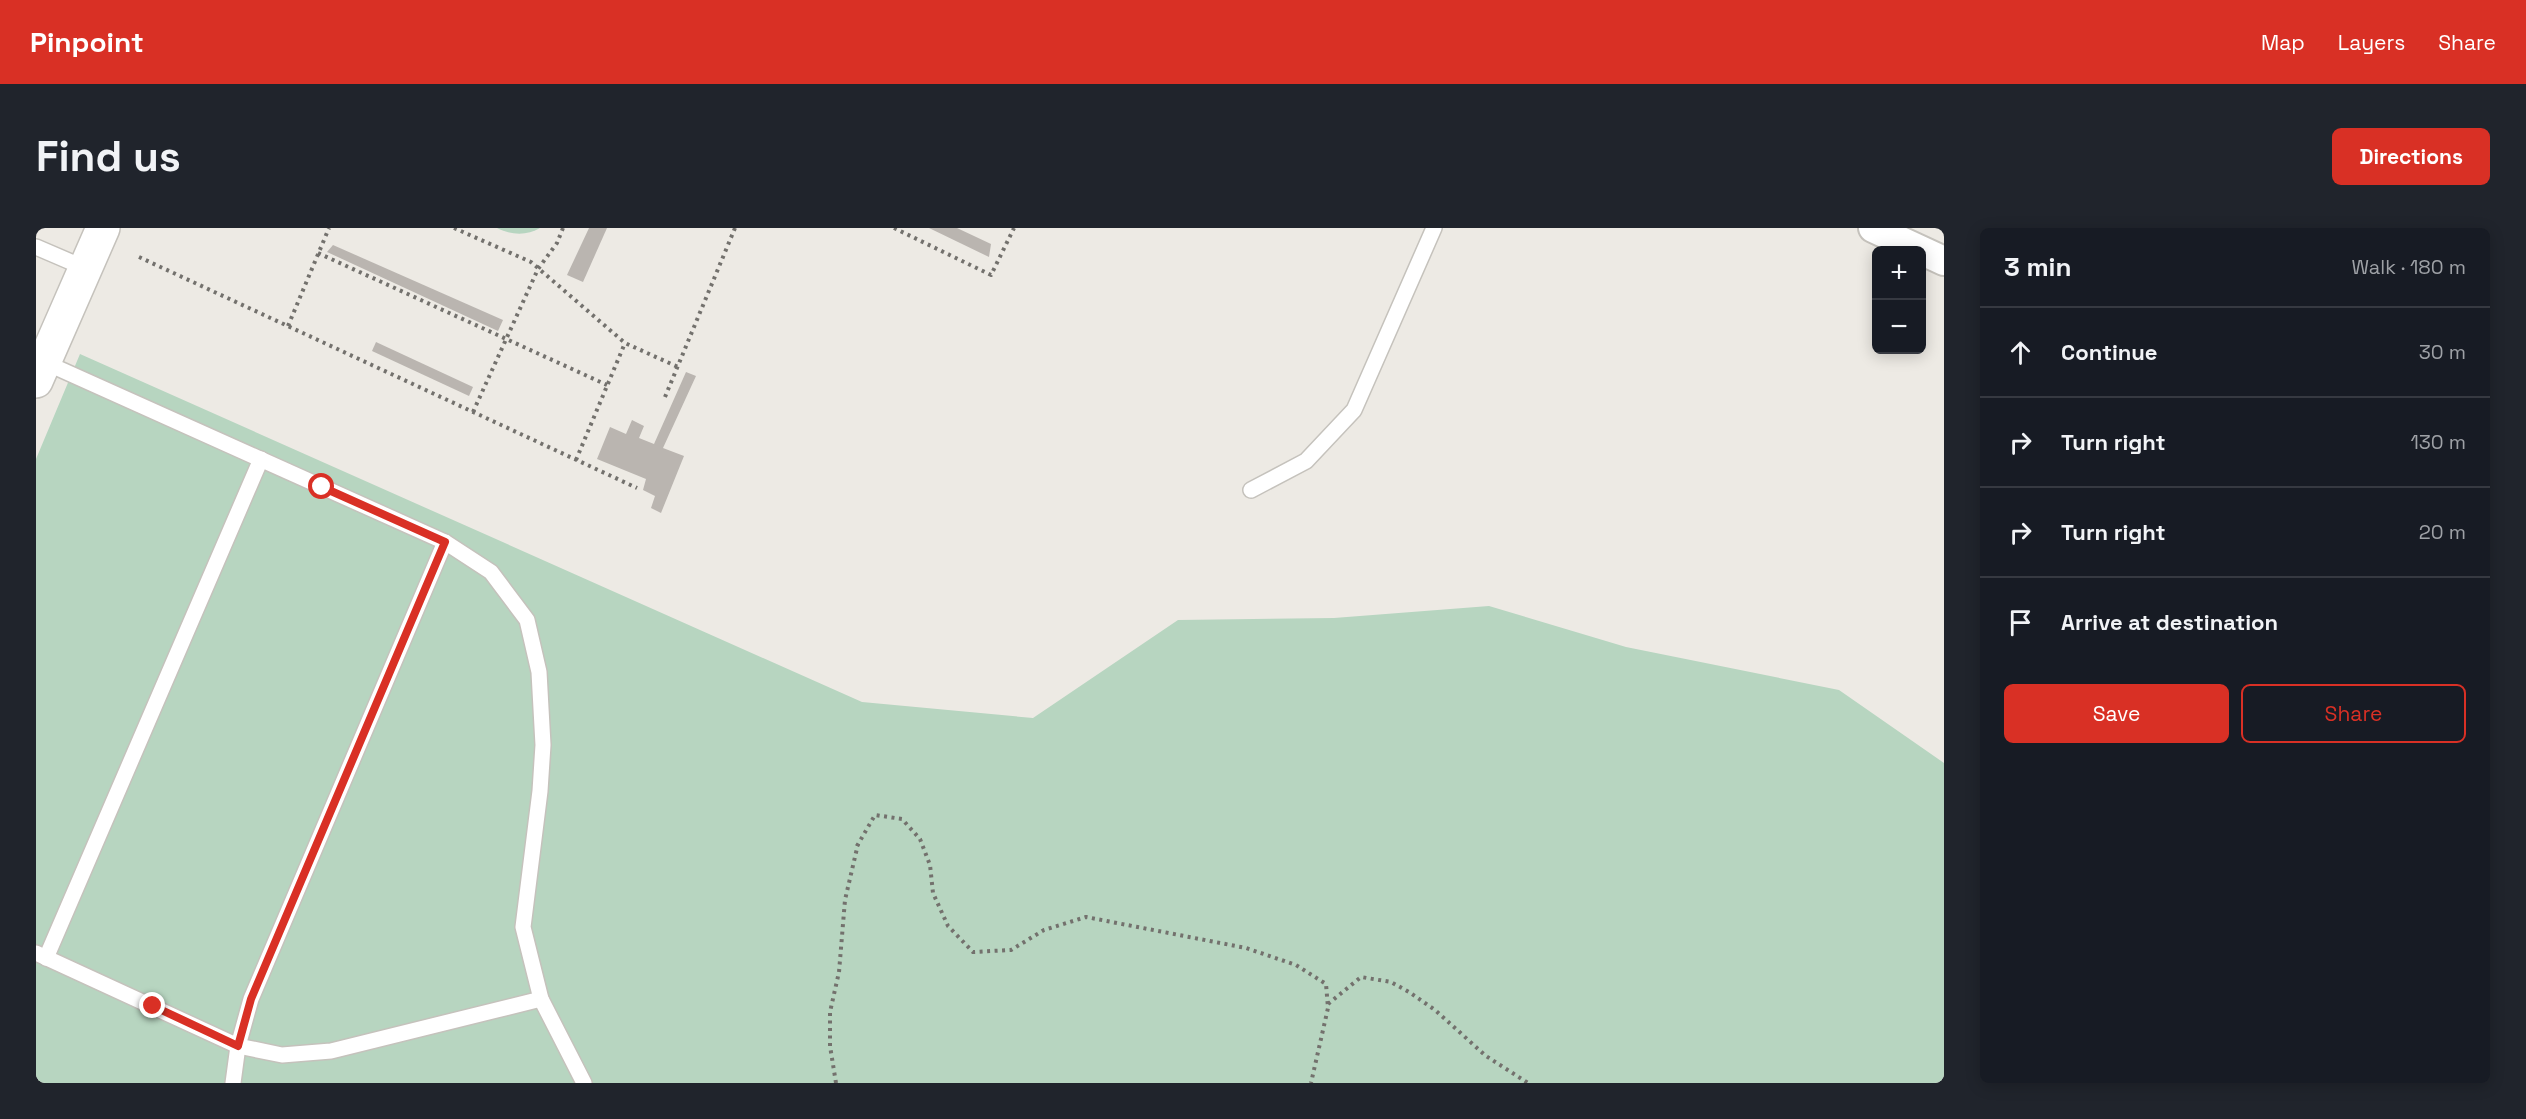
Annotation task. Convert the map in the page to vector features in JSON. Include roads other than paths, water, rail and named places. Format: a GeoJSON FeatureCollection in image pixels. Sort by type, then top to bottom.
{"type":"FeatureCollection","features":[{"type":"Feature","properties":{"kind":"street"},"geometry":{"type":"LineString","coordinates":[[40,372],[103,228]]}},
{"type":"Feature","properties":{"kind":"street"},"geometry":{"type":"LineString","coordinates":[[1873,228],[1944,261]]}},
{"type":"Feature","properties":{"kind":"lane"},"geometry":{"type":"LineString","coordinates":[[1251,490],[1306,461],[1354,410],[1434,228]]}},
{"type":"Feature","properties":{"kind":"lane"},"geometry":{"type":"LineString","coordinates":[[36,247],[85,268]]}},
{"type":"Feature","properties":{"kind":"lane"},"geometry":{"type":"LineString","coordinates":[[40,372],[261,459],[445,542],[491,572],[527,620],[539,672],[541,768],[523,927],[541,999],[584,1083]]}},
{"type":"Feature","properties":{"kind":"lane"},"geometry":{"type":"LineString","coordinates":[[261,459],[41,956],[238,1046],[282,1054],[331,1051],[541,999]]}},
{"type":"Feature","properties":{"kind":"lane"},"geometry":{"type":"LineString","coordinates":[[233,1083],[238,1046],[251,999],[445,542]]}}]}
